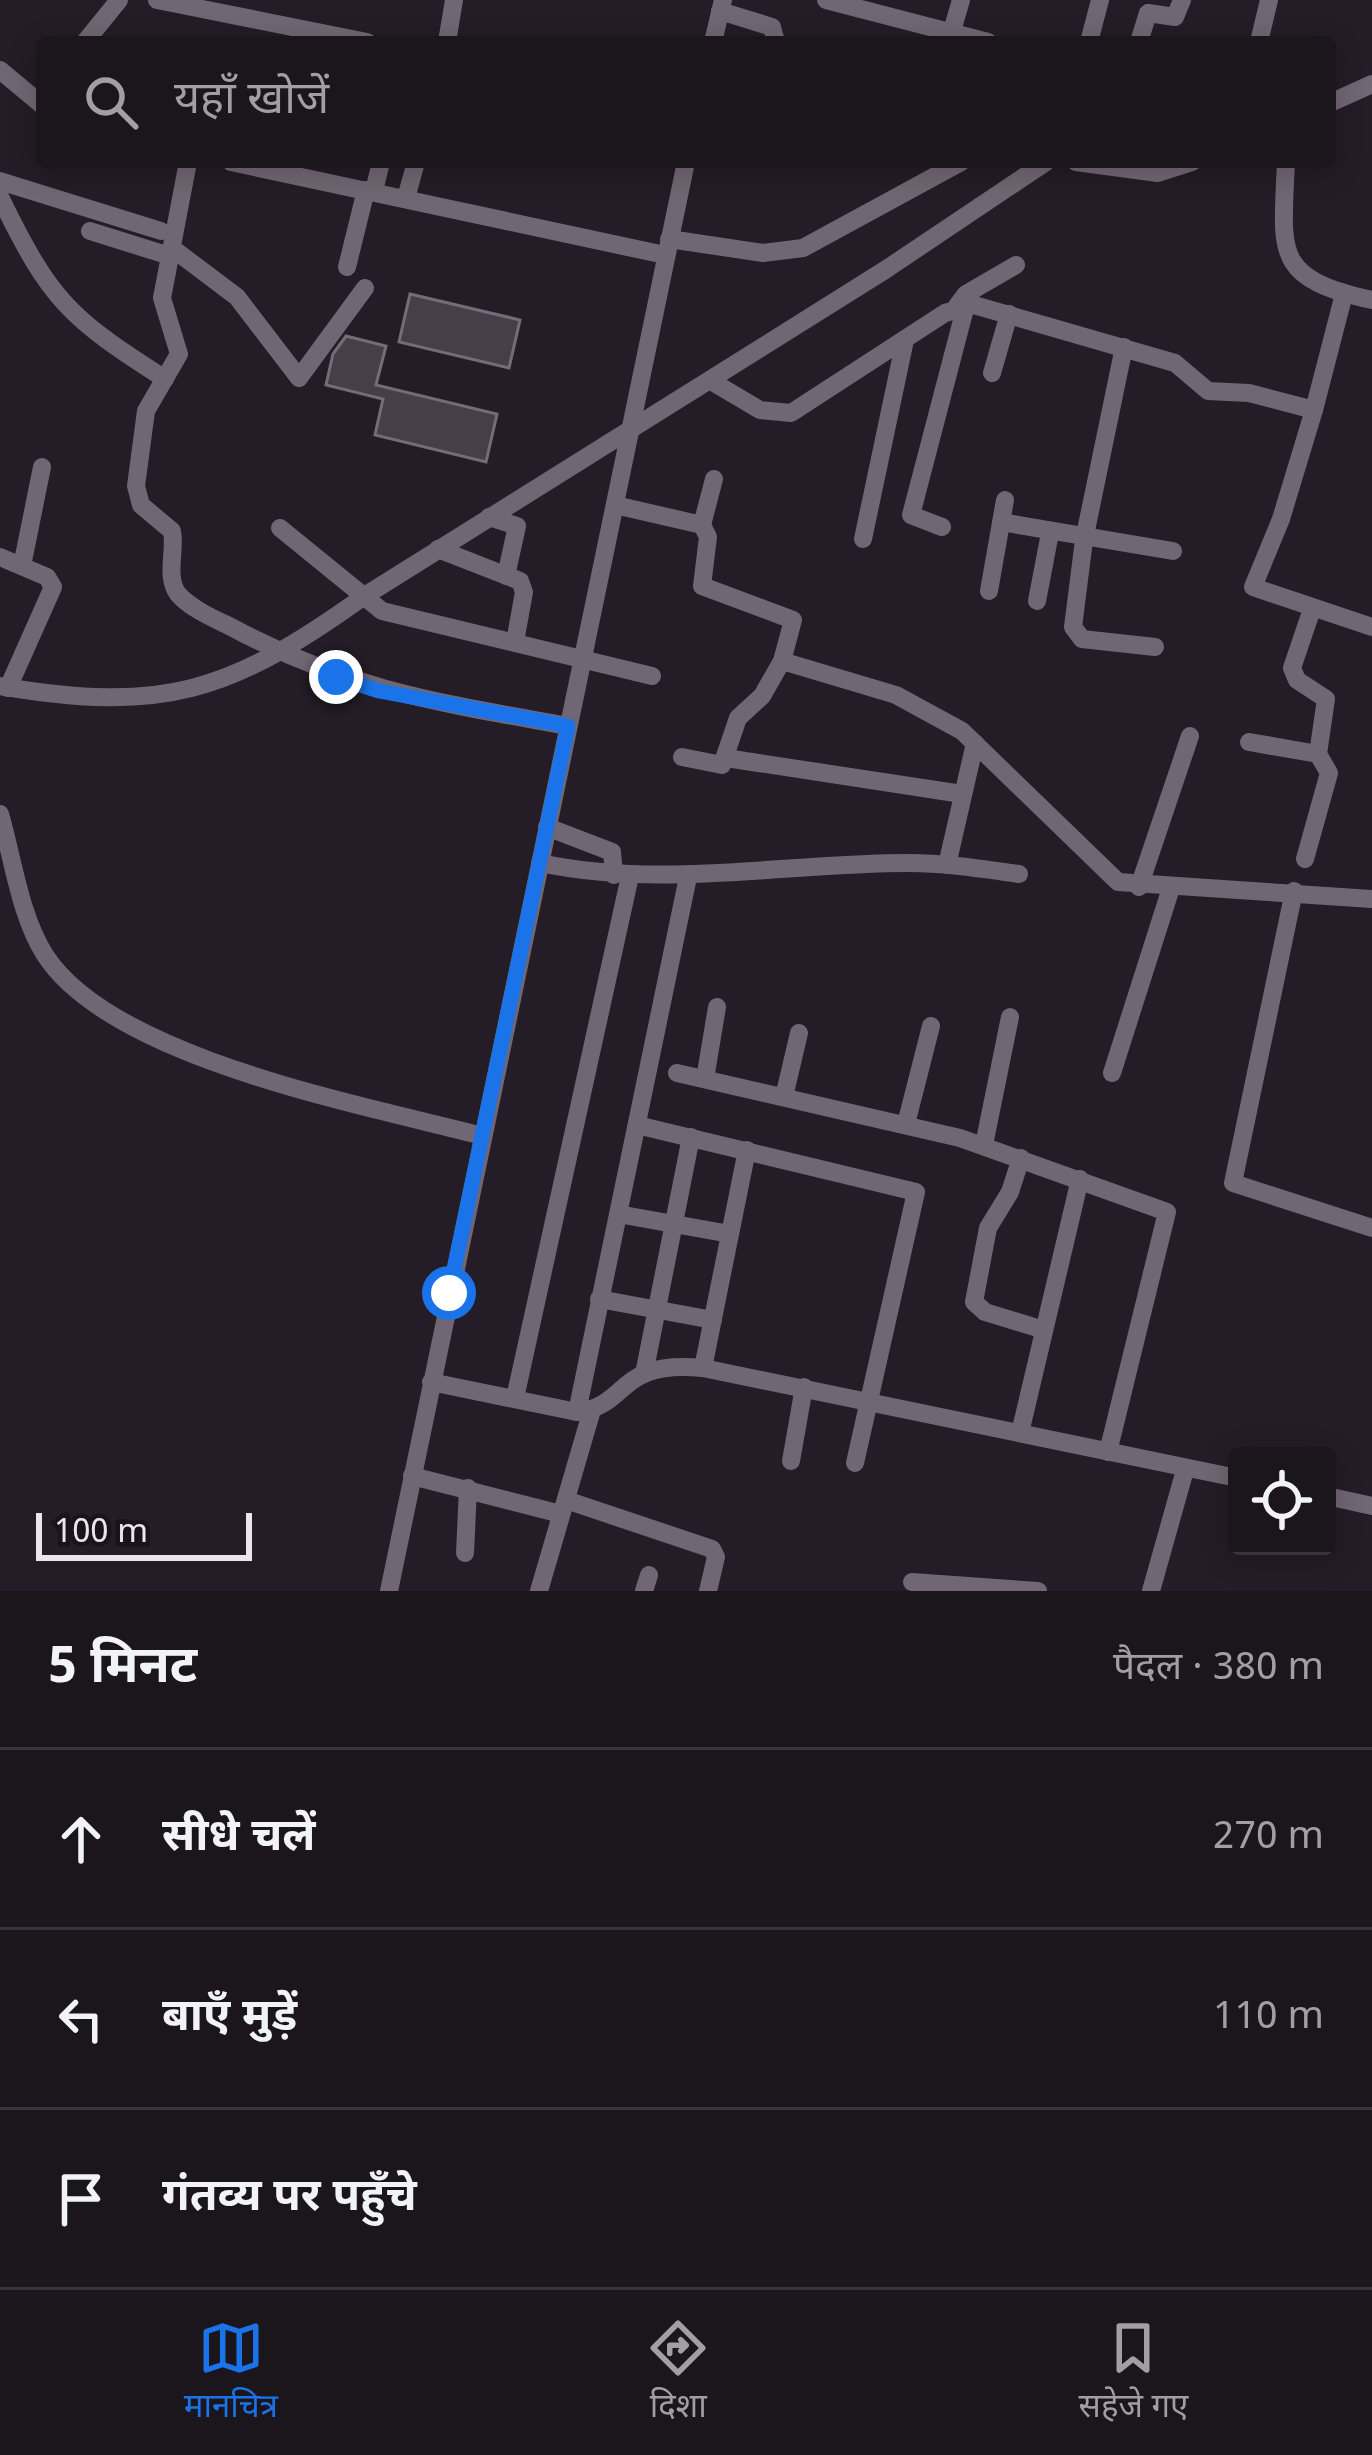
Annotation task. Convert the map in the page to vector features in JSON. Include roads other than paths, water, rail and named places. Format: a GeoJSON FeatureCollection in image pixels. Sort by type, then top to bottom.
{"type":"FeatureCollection","features":[{"type":"Feature","properties":{"kind":"street"},"geometry":{"type":"LineString","coordinates":[[90,36],[119,0]]}},
{"type":"Feature","properties":{"kind":"street"},"geometry":{"type":"LineString","coordinates":[[157,0],[215,6],[342,36]]}},
{"type":"Feature","properties":{"kind":"street"},"geometry":{"type":"LineString","coordinates":[[448,36],[454,0]]}},
{"type":"Feature","properties":{"kind":"street"},"geometry":{"type":"LineString","coordinates":[[826,0],[880,7],[968,36]]}},
{"type":"Feature","properties":{"kind":"street"},"geometry":{"type":"LineString","coordinates":[[952,31],[961,0]]}},
{"type":"Feature","properties":{"kind":"street"},"geometry":{"type":"LineString","coordinates":[[1090,36],[1100,0]]}},
{"type":"Feature","properties":{"kind":"street"},"geometry":{"type":"LineString","coordinates":[[1141,36],[1148,13],[1175,17],[1182,0]]}},
{"type":"Feature","properties":{"kind":"street"},"geometry":{"type":"LineString","coordinates":[[1260,36],[1269,0]]}},
{"type":"Feature","properties":{"kind":"street"},"geometry":{"type":"LineString","coordinates":[[714,36],[718,4],[772,27],[774,36]]}},
{"type":"Feature","properties":{"kind":"street"},"geometry":{"type":"LineString","coordinates":[[0,70],[36,97]]}},
{"type":"Feature","properties":{"kind":"street"},"geometry":{"type":"LineString","coordinates":[[1336,100],[1372,84]]}},
{"type":"Feature","properties":{"kind":"street"},"geometry":{"type":"LineString","coordinates":[[187,168],[168,245],[162,298],[179,354],[142,424],[136,496],[172,531],[174,587],[190,604],[282,654],[379,691],[568,726]]}},
{"type":"Feature","properties":{"kind":"street"},"geometry":{"type":"LineString","coordinates":[[261,168],[667,247],[763,254],[803,248],[950,168]]}},
{"type":"Feature","properties":{"kind":"street"},"geometry":{"type":"LineString","coordinates":[[347,267],[379,168]]}},
{"type":"Feature","properties":{"kind":"street"},"geometry":{"type":"LineString","coordinates":[[406,198],[414,168]]}},
{"type":"Feature","properties":{"kind":"street"},"geometry":{"type":"LineString","coordinates":[[389,1591],[685,168]]}},
{"type":"Feature","properties":{"kind":"street"},"geometry":{"type":"LineString","coordinates":[[0,557],[47,578],[53,587],[4,687],[86,699],[178,692],[249,671],[632,425],[711,381],[1037,168]]}},
{"type":"Feature","properties":{"kind":"street"},"geometry":{"type":"LineString","coordinates":[[1121,168],[1158,173],[1173,168]]}},
{"type":"Feature","properties":{"kind":"street"},"geometry":{"type":"LineString","coordinates":[[1286,168],[1286,253],[1305,280],[1372,300]]}},
{"type":"Feature","properties":{"kind":"street"},"geometry":{"type":"LineString","coordinates":[[0,182],[168,245],[237,297],[299,378],[365,288]]}},
{"type":"Feature","properties":{"kind":"street"},"geometry":{"type":"LineString","coordinates":[[0,197],[46,285],[99,337],[165,380]]}},
{"type":"Feature","properties":{"kind":"street"},"geometry":{"type":"LineString","coordinates":[[90,231],[168,245]]}},
{"type":"Feature","properties":{"kind":"street"},"geometry":{"type":"LineString","coordinates":[[942,527],[911,515],[962,306],[966,294],[1016,265]]}},
{"type":"Feature","properties":{"kind":"street"},"geometry":{"type":"LineString","coordinates":[[1344,294],[1314,410],[1253,587],[1372,627]]}},
{"type":"Feature","properties":{"kind":"street"},"geometry":{"type":"LineString","coordinates":[[711,381],[746,404],[781,416],[962,306],[1124,346],[1181,366],[1202,389],[1249,393],[1314,410]]}},
{"type":"Feature","properties":{"kind":"street"},"geometry":{"type":"LineString","coordinates":[[992,373],[1009,314]]}},
{"type":"Feature","properties":{"kind":"street"},"geometry":{"type":"LineString","coordinates":[[863,539],[905,340]]}},
{"type":"Feature","properties":{"kind":"street"},"geometry":{"type":"LineString","coordinates":[[1124,346],[1084,540],[1074,635],[1155,647]]}},
{"type":"Feature","properties":{"kind":"street"},"geometry":{"type":"LineString","coordinates":[[22,566],[42,467]]}},
{"type":"Feature","properties":{"kind":"street"},"geometry":{"type":"LineString","coordinates":[[682,757],[717,767],[726,758],[738,718],[762,696],[794,627],[790,616],[702,586],[708,537],[702,525],[714,478]]}},
{"type":"Feature","properties":{"kind":"street"},"geometry":{"type":"LineString","coordinates":[[989,591],[1005,500]]}},
{"type":"Feature","properties":{"kind":"street"},"geometry":{"type":"LineString","coordinates":[[615,505],[702,525]]}},
{"type":"Feature","properties":{"kind":"street"},"geometry":{"type":"LineString","coordinates":[[489,517],[517,526],[506,576]]}},
{"type":"Feature","properties":{"kind":"street"},"geometry":{"type":"LineString","coordinates":[[1001,522],[1084,540],[1173,550]]}},
{"type":"Feature","properties":{"kind":"street"},"geometry":{"type":"LineString","coordinates":[[280,528],[363,597],[394,615],[652,676]]}},
{"type":"Feature","properties":{"kind":"street"},"geometry":{"type":"LineString","coordinates":[[1037,601],[1050,533]]}},
{"type":"Feature","properties":{"kind":"street"},"geometry":{"type":"LineString","coordinates":[[438,549],[523,586],[514,642]]}},
{"type":"Feature","properties":{"kind":"street"},"geometry":{"type":"LineString","coordinates":[[1305,859],[1329,773],[1318,754],[1327,699],[1297,680],[1292,668],[1312,609]]}},
{"type":"Feature","properties":{"kind":"street"},"geometry":{"type":"LineString","coordinates":[[782,661],[896,695],[975,742],[1107,874],[1139,887],[1294,891],[1372,899]]}},
{"type":"Feature","properties":{"kind":"street"},"geometry":{"type":"LineString","coordinates":[[1139,887],[1190,736]]}},
{"type":"Feature","properties":{"kind":"street"},"geometry":{"type":"LineString","coordinates":[[946,865],[975,742]]}},
{"type":"Feature","properties":{"kind":"street"},"geometry":{"type":"LineString","coordinates":[[1249,742],[1318,754]]}},
{"type":"Feature","properties":{"kind":"street"},"geometry":{"type":"LineString","coordinates":[[726,758],[962,794]]}},
{"type":"Feature","properties":{"kind":"street"},"geometry":{"type":"LineString","coordinates":[[0,814],[44,953],[78,988],[113,1013],[267,1080],[483,1136]]}},
{"type":"Feature","properties":{"kind":"street"},"geometry":{"type":"LineString","coordinates":[[515,1398],[622,875],[612,852],[547,827]]}},
{"type":"Feature","properties":{"kind":"street"},"geometry":{"type":"LineString","coordinates":[[540,863],[622,875],[688,877],[946,865],[1019,874]]}},
{"type":"Feature","properties":{"kind":"street"},"geometry":{"type":"LineString","coordinates":[[539,1591],[564,1507],[584,1411],[599,1299],[688,877]]}},
{"type":"Feature","properties":{"kind":"street"},"geometry":{"type":"LineString","coordinates":[[1112,1073],[1171,888]]}},
{"type":"Feature","properties":{"kind":"street"},"geometry":{"type":"LineString","coordinates":[[1294,891],[1233,1183],[1372,1228]]}},
{"type":"Feature","properties":{"kind":"street"},"geometry":{"type":"LineString","coordinates":[[705,1079],[717,1007]]}},
{"type":"Feature","properties":{"kind":"street"},"geometry":{"type":"LineString","coordinates":[[984,1145],[1010,1017]]}},
{"type":"Feature","properties":{"kind":"street"},"geometry":{"type":"LineString","coordinates":[[907,1124],[931,1026]]}},
{"type":"Feature","properties":{"kind":"street"},"geometry":{"type":"LineString","coordinates":[[784,1097],[799,1033]]}},
{"type":"Feature","properties":{"kind":"street"},"geometry":{"type":"LineString","coordinates":[[676,1073],[984,1145],[1167,1212],[1108,1452]]}},
{"type":"Feature","properties":{"kind":"street"},"geometry":{"type":"LineString","coordinates":[[638,1125],[916,1192],[855,1463]]}},
{"type":"Feature","properties":{"kind":"street"},"geometry":{"type":"LineString","coordinates":[[645,1370],[692,1137]]}},
{"type":"Feature","properties":{"kind":"street"},"geometry":{"type":"LineString","coordinates":[[704,1368],[747,1150]]}},
{"type":"Feature","properties":{"kind":"street"},"geometry":{"type":"LineString","coordinates":[[1021,1158],[1014,1185],[988,1228],[974,1302],[985,1312],[1044,1330]]}},
{"type":"Feature","properties":{"kind":"street"},"geometry":{"type":"LineString","coordinates":[[1020,1433],[1080,1179]]}},
{"type":"Feature","properties":{"kind":"street"},"geometry":{"type":"LineString","coordinates":[[618,1214],[730,1234]]}},
{"type":"Feature","properties":{"kind":"street"},"geometry":{"type":"LineString","coordinates":[[599,1299],[713,1320]]}},
{"type":"Feature","properties":{"kind":"street"},"geometry":{"type":"LineString","coordinates":[[431,1382],[584,1411],[645,1370],[704,1368],[1228,1477]]}},
{"type":"Feature","properties":{"kind":"street"},"geometry":{"type":"LineString","coordinates":[[791,1461],[804,1387]]}},
{"type":"Feature","properties":{"kind":"street"},"geometry":{"type":"LineString","coordinates":[[1151,1591],[1185,1470]]}},
{"type":"Feature","properties":{"kind":"street"},"geometry":{"type":"LineString","coordinates":[[412,1477],[564,1507],[712,1549],[716,1557],[708,1591]]}},
{"type":"Feature","properties":{"kind":"street"},"geometry":{"type":"LineString","coordinates":[[465,1552],[468,1488]]}},
{"type":"Feature","properties":{"kind":"street"},"geometry":{"type":"LineString","coordinates":[[1336,1498],[1372,1506]]}},
{"type":"Feature","properties":{"kind":"street"},"geometry":{"type":"LineString","coordinates":[[912,1582],[1038,1591]]}}]}
